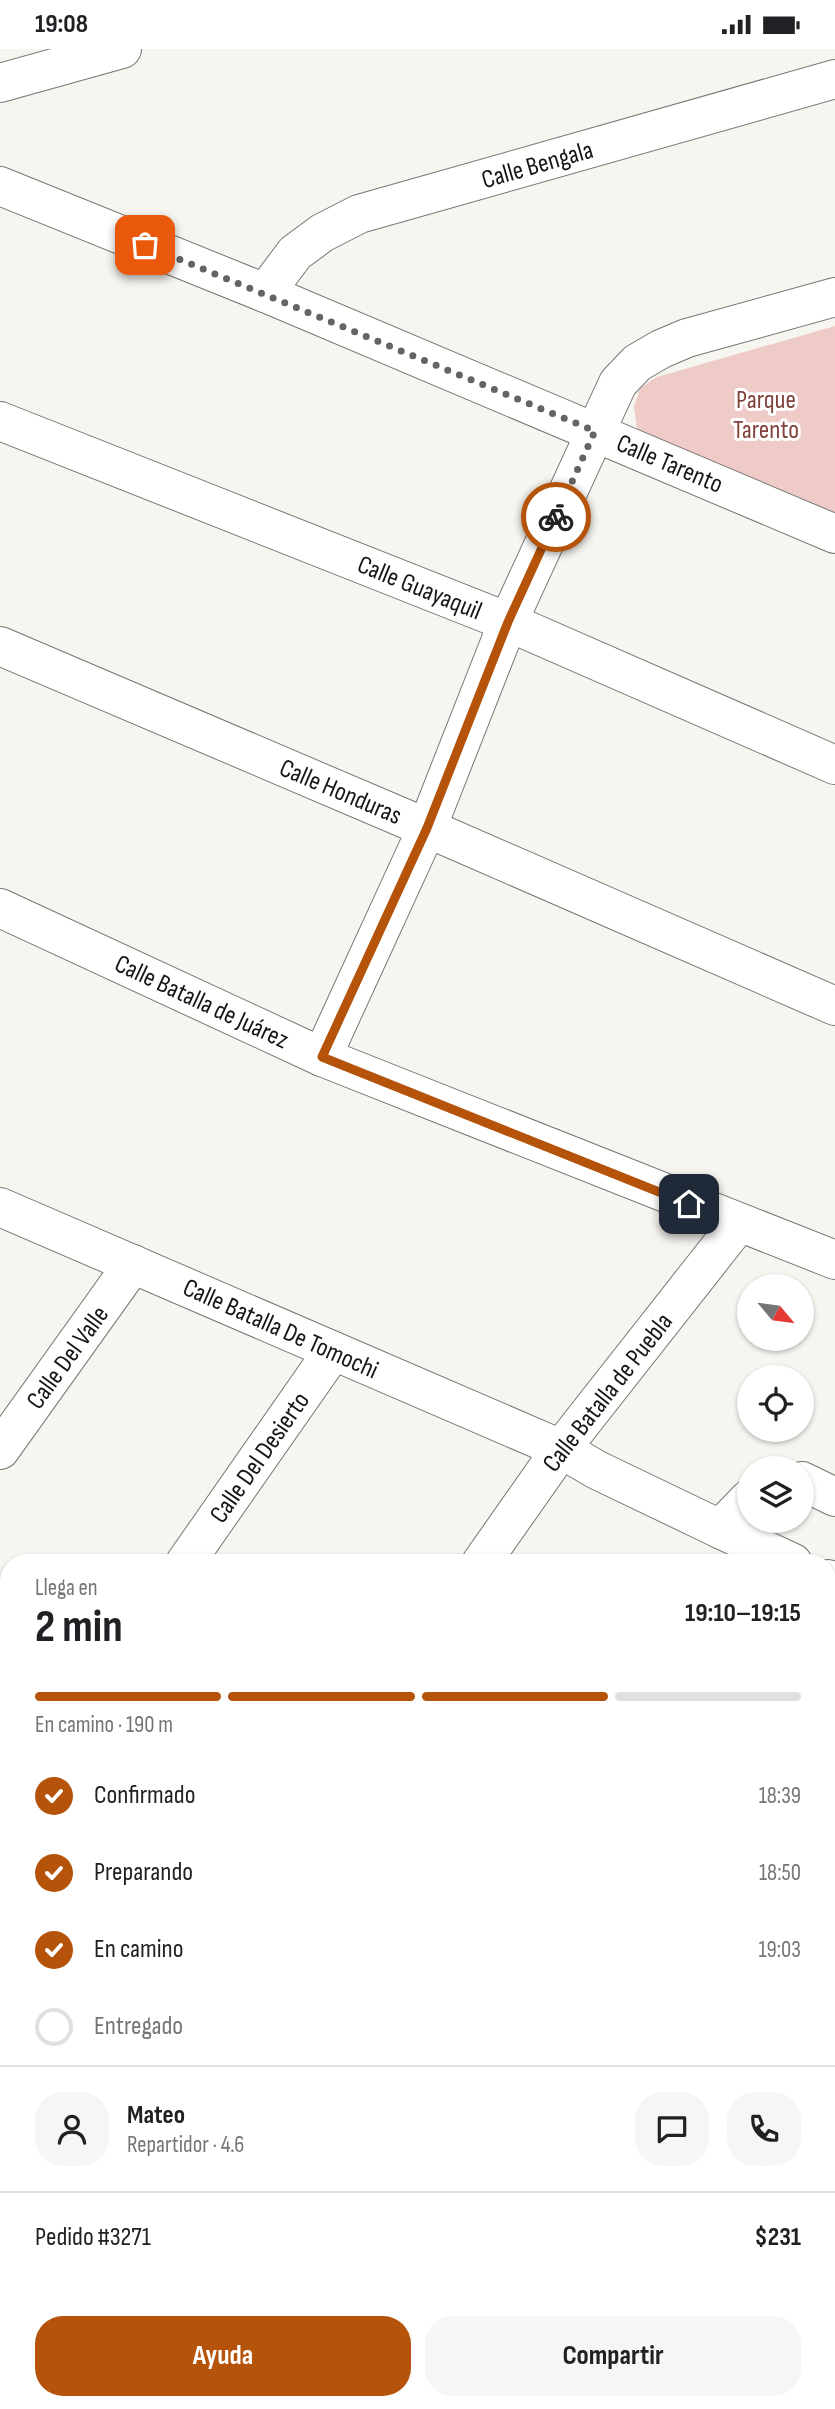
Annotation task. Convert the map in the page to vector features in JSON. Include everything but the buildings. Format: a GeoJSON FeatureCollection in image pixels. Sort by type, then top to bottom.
{"type":"FeatureCollection","features":[{"type":"Feature","properties":{"kind":"street"},"geometry":{"type":"LineString","coordinates":[[0,83],[122,49]]}},
{"type":"Feature","properties":{"kind":"street","name":"Calle Bengala"},"geometry":{"type":"LineString","coordinates":[[265,293],[295,253],[321,233],[359,214],[835,79]]}},
{"type":"Feature","properties":{"kind":"street","name":"Calle Tarento"},"geometry":{"type":"LineString","coordinates":[[0,186],[265,293],[835,534]]}},
{"type":"Feature","properties":{"kind":"street"},"geometry":{"type":"LineString","coordinates":[[322,1057],[427,828],[508,622],[618,383],[637,363],[687,338],[835,297]]}},
{"type":"Feature","properties":{"kind":"street","name":"Calle Guayaquil"},"geometry":{"type":"LineString","coordinates":[[0,421],[508,622],[835,765]]}},
{"type":"Feature","properties":{"kind":"street","name":"Calle Honduras"},"geometry":{"type":"LineString","coordinates":[[0,646],[835,1006]]}},
{"type":"Feature","properties":{"kind":"street","name":"Calle Batalla de Juárez"},"geometry":{"type":"LineString","coordinates":[[0,908],[322,1057],[835,1260]]}},
{"type":"Feature","properties":{"kind":"street","name":"Calle Batalla De Tomochi"},"geometry":{"type":"LineString","coordinates":[[0,1207],[561,1450],[597,1470],[774,1554]]}},
{"type":"Feature","properties":{"kind":"street","name":"Calle Batalla de Puebla"},"geometry":{"type":"LineString","coordinates":[[488,1554],[561,1450],[738,1223]]}},
{"type":"Feature","properties":{"kind":"street","name":"Calle Del Valle"},"geometry":{"type":"LineString","coordinates":[[0,1450],[133,1264]]}},
{"type":"Feature","properties":{"kind":"street","name":"Calle Del Desierto"},"geometry":{"type":"LineString","coordinates":[[191,1554],[333,1351]]}},
{"type":"Feature","properties":{"kind":"street"},"geometry":{"type":"LineString","coordinates":[[814,1487],[835,1497]]}},
{"type":"Feature","properties":{"kind":"street"},"geometry":{"type":"LineString","coordinates":[[720,1529],[737,1511]]}},
{"type":"Feature","properties":{"kind":"green space","name":"Parque Tarento"},"geometry":{"type":"Polygon","coordinates":[[[835,326],[835,514],[637,429],[634,407],[640,388],[657,377],[835,326]]]}},
{"type":"Feature","properties":{"kind":"way so far"},"geometry":{"type":"LineString","coordinates":[[145,245],[595,431],[556,517]]}},
{"type":"Feature","properties":{"kind":"route"},"geometry":{"type":"LineString","coordinates":[[556,517],[508,622],[427,828],[322,1057],[689,1204]]}}]}
